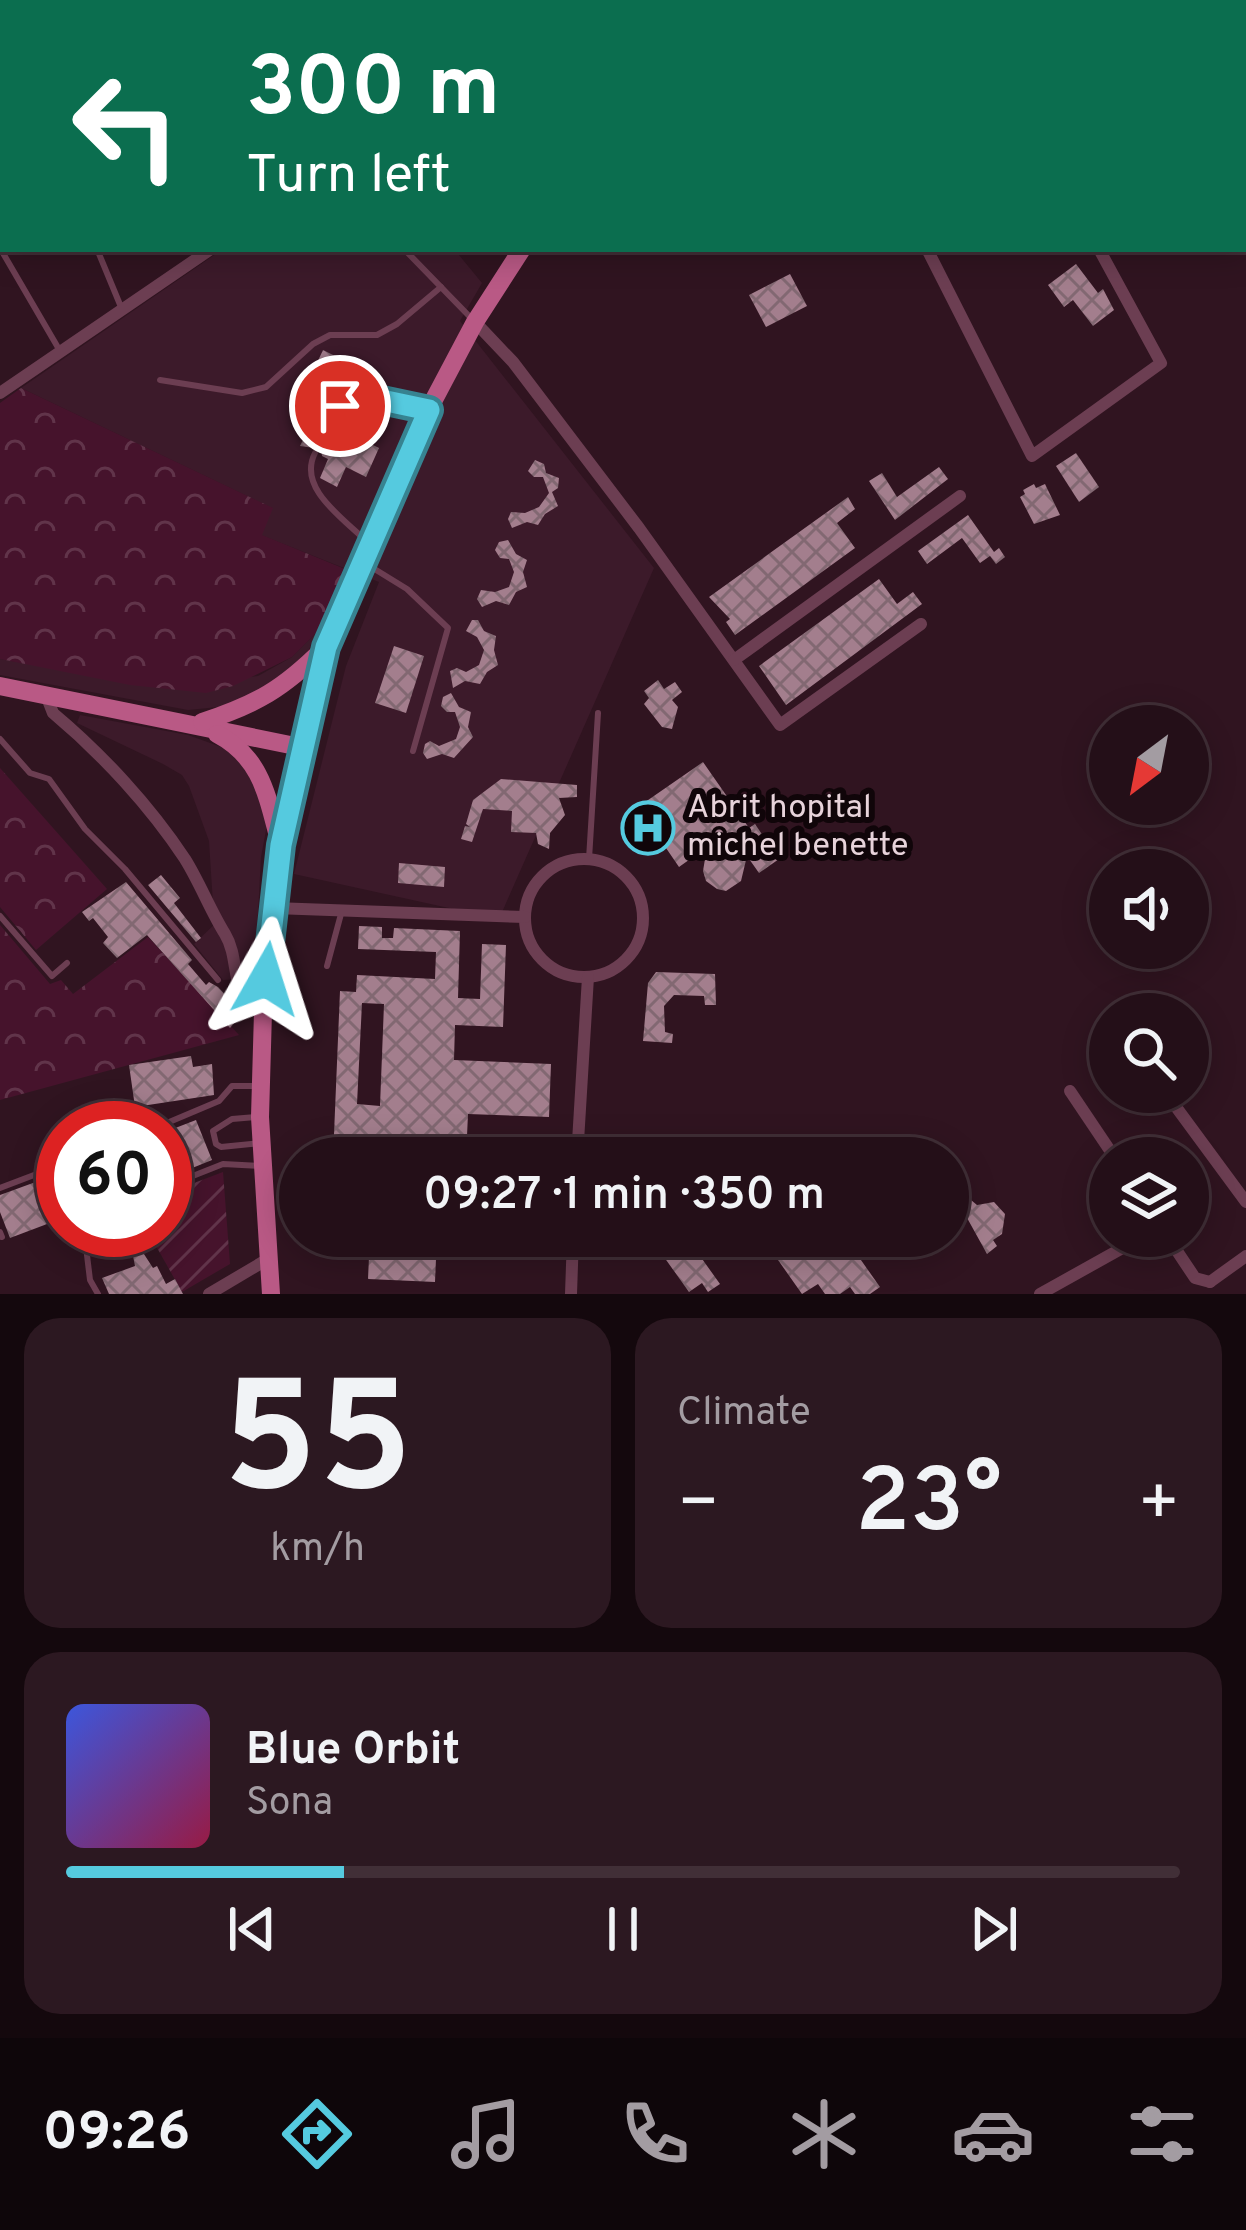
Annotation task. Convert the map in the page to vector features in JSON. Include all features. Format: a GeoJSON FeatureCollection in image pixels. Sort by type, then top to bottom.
{"type":"FeatureCollection","features":[{"type":"Feature","properties":{"kind":"main road"},"geometry":{"type":"LineString","coordinates":[[271,1294],[261,1166],[263,1012],[281,845],[301,747],[326,647],[429,410],[475,322],[521,252]]}},
{"type":"Feature","properties":{"kind":"main road"},"geometry":{"type":"LineString","coordinates":[[197,724],[245,708],[287,685],[326,647]]}},
{"type":"Feature","properties":{"kind":"main road"},"geometry":{"type":"LineString","coordinates":[[0,686],[301,747]]}},
{"type":"Feature","properties":{"kind":"main road"},"geometry":{"type":"LineString","coordinates":[[197,724],[230,741],[252,760],[265,784],[281,845]]}},
{"type":"Feature","properties":{"kind":"street"},"geometry":{"type":"LineString","coordinates":[[929,252],[1032,456],[1161,363],[1101,252]]}},
{"type":"Feature","properties":{"kind":"street"},"geometry":{"type":"LineString","coordinates":[[0,393],[194,254]]}},
{"type":"Feature","properties":{"kind":"street"},"geometry":{"type":"LineString","coordinates":[[475,322],[527,381],[780,724],[921,624]]}},
{"type":"Feature","properties":{"kind":"street"},"geometry":{"type":"LineString","coordinates":[[734,660],[960,496]]}},
{"type":"Feature","properties":{"kind":"street"},"geometry":{"type":"LineString","coordinates":[[46,695],[52,713],[146,806],[169,836],[229,940],[240,996],[263,1012]]}},
{"type":"Feature","properties":{"kind":"street"},"geometry":{"type":"LineString","coordinates":[[589,859],[624,874],[643,908],[643,928],[624,962],[608,972],[569,975],[551,967],[528,936],[528,898],[552,868],[569,860],[589,859]]}},
{"type":"Feature","properties":{"kind":"street"},"geometry":{"type":"LineString","coordinates":[[274,908],[525,917]]}},
{"type":"Feature","properties":{"kind":"street"},"geometry":{"type":"LineString","coordinates":[[578,1137],[588,976]]}},
{"type":"Feature","properties":{"kind":"street"},"geometry":{"type":"LineString","coordinates":[[1070,1091],[1101,1137]]}},
{"type":"Feature","properties":{"kind":"street"},"geometry":{"type":"LineString","coordinates":[[1180,1113],[1246,1202]]}},
{"type":"Feature","properties":{"kind":"street"},"geometry":{"type":"LineString","coordinates":[[1181,1257],[1195,1278],[1214,1288],[1246,1256]]}},
{"type":"Feature","properties":{"kind":"street"},"geometry":{"type":"LineString","coordinates":[[571,1294],[572,1257]]}},
{"type":"Feature","properties":{"kind":"street"},"geometry":{"type":"LineString","coordinates":[[1040,1294],[1106,1257]]}},
{"type":"Feature","properties":{"kind":"street"},"geometry":{"type":"LineString","coordinates":[[208,1294],[268,1258]]}},
{"type":"Feature","properties":{"kind":"lane"},"geometry":{"type":"LineString","coordinates":[[2,252],[60,351]]}},
{"type":"Feature","properties":{"kind":"lane"},"geometry":{"type":"LineString","coordinates":[[98,252],[122,310]]}},
{"type":"Feature","properties":{"kind":"lane"},"geometry":{"type":"LineString","coordinates":[[407,252],[475,322]]}},
{"type":"Feature","properties":{"kind":"lane"},"geometry":{"type":"LineString","coordinates":[[160,380],[242,393],[266,387],[313,344],[330,335],[377,334],[397,324],[441,287]]}},
{"type":"Feature","properties":{"kind":"lane"},"geometry":{"type":"LineString","coordinates":[[330,425],[340,406],[372,398],[429,410]]}},
{"type":"Feature","properties":{"kind":"lane"},"geometry":{"type":"LineString","coordinates":[[315,454],[310,464],[315,491],[366,553],[448,628],[413,751]]}},
{"type":"Feature","properties":{"kind":"lane"},"geometry":{"type":"LineString","coordinates":[[589,859],[598,713]]}},
{"type":"Feature","properties":{"kind":"lane"},"geometry":{"type":"LineString","coordinates":[[0,739],[30,773],[49,779],[85,830],[218,980]]}},
{"type":"Feature","properties":{"kind":"lane"},"geometry":{"type":"LineString","coordinates":[[327,966],[342,910]]}},
{"type":"Feature","properties":{"kind":"lane"},"geometry":{"type":"LineString","coordinates":[[0,916],[52,976],[67,963]]}},
{"type":"Feature","properties":{"kind":"lane"},"geometry":{"type":"LineString","coordinates":[[192,1112],[219,1101],[232,1086],[261,1086]]}},
{"type":"Feature","properties":{"kind":"lane"},"geometry":{"type":"LineString","coordinates":[[260,1117],[232,1119],[213,1132],[221,1147],[261,1143]]}},
{"type":"Feature","properties":{"kind":"lane"},"geometry":{"type":"LineString","coordinates":[[192,1176],[223,1164],[261,1166]]}},
{"type":"Feature","properties":{"kind":"lane"},"geometry":{"type":"LineString","coordinates":[[0,1189],[36,1175]]}},
{"type":"Feature","properties":{"kind":"lane"},"geometry":{"type":"LineString","coordinates":[[87,1257],[90,1280],[98,1294]]}},
{"type":"Feature","properties":{"kind":"shaded area"},"geometry":{"type":"Polygon","coordinates":[[[219,252],[456,252],[482,283],[460,321],[654,568],[499,919],[294,874],[346,666],[379,582],[261,535],[272,508],[21,388],[219,252]]]}},
{"type":"Feature","properties":{"kind":"shaded area"},"geometry":{"type":"Polygon","coordinates":[[[316,633],[305,659],[288,675],[228,706],[188,710],[0,675],[0,659],[162,687],[258,676],[292,657],[316,633]]]}},
{"type":"Feature","properties":{"kind":"shaded area"},"geometry":{"type":"Polygon","coordinates":[[[80,715],[188,735],[238,753],[269,814],[261,857],[254,989],[248,989],[241,979],[223,980],[194,944],[220,919],[213,904],[209,841],[189,786],[182,775],[163,764],[77,723],[80,715]]]}},
{"type":"Feature","properties":{"kind":"green space"},"geometry":{"type":"Polygon","coordinates":[[[21,388],[273,508],[262,535],[345,569],[316,633],[292,657],[233,686],[206,693],[130,685],[0,659],[0,403],[21,388]]]}},
{"type":"Feature","properties":{"kind":"green space"},"geometry":{"type":"Polygon","coordinates":[[[0,768],[107,889],[36,950],[0,907],[0,768]]]}},
{"type":"Feature","properties":{"kind":"green space"},"geometry":{"type":"Polygon","coordinates":[[[0,925],[50,984],[61,980],[73,994],[148,937],[239,1035],[0,1100],[0,925]]]}},
{"type":"Feature","properties":{"kind":"green space"},"geometry":{"type":"Polygon","coordinates":[[[223,1172],[230,1264],[182,1292],[162,1257],[192,1257],[192,1184],[223,1172]]]}},
{"type":"Feature","properties":{"kind":"building"},"geometry":{"type":"Polygon","coordinates":[[[1076,264],[1098,293],[1103,289],[1114,310],[1093,326],[1073,300],[1064,307],[1048,285],[1076,264]]]}},
{"type":"Feature","properties":{"kind":"building"},"geometry":{"type":"Polygon","coordinates":[[[790,274],[807,306],[766,327],[749,295],[790,274]]]}},
{"type":"Feature","properties":{"kind":"building"},"geometry":{"type":"Polygon","coordinates":[[[323,350],[359,368],[347,393],[332,386],[329,392],[308,382],[323,350]]]}},
{"type":"Feature","properties":{"kind":"building"},"geometry":{"type":"Polygon","coordinates":[[[350,411],[368,420],[359,438],[379,448],[366,477],[346,467],[337,487],[320,478],[328,459],[321,449],[300,446],[314,417],[331,432],[341,430],[350,411]]]}},
{"type":"Feature","properties":{"kind":"building"},"geometry":{"type":"Polygon","coordinates":[[[1076,453],[1099,487],[1079,502],[1056,466],[1076,453]]]}},
{"type":"Feature","properties":{"kind":"building"},"geometry":{"type":"Polygon","coordinates":[[[535,460],[544,464],[546,473],[559,478],[552,492],[558,506],[538,525],[527,522],[512,528],[511,512],[539,507],[549,493],[543,477],[528,471],[535,460]]]}},
{"type":"Feature","properties":{"kind":"building"},"geometry":{"type":"Polygon","coordinates":[[[939,467],[948,479],[895,520],[869,481],[882,473],[897,497],[939,467]]]}},
{"type":"Feature","properties":{"kind":"building"},"geometry":{"type":"Polygon","coordinates":[[[1034,484],[1036,488],[1045,484],[1060,515],[1034,524],[1020,497],[1034,484]]]}},
{"type":"Feature","properties":{"kind":"building"},"geometry":{"type":"Polygon","coordinates":[[[848,497],[855,509],[837,523],[855,548],[735,635],[726,622],[730,619],[709,597],[848,497]]]}},
{"type":"Feature","properties":{"kind":"building"},"geometry":{"type":"Polygon","coordinates":[[[968,515],[994,552],[999,548],[1005,557],[996,564],[990,556],[980,563],[962,538],[927,564],[918,551],[968,515]]]}},
{"type":"Feature","properties":{"kind":"building"},"geometry":{"type":"Polygon","coordinates":[[[508,540],[516,554],[527,560],[523,572],[527,587],[516,592],[509,605],[496,601],[482,607],[477,599],[481,590],[509,587],[514,572],[509,559],[500,558],[495,550],[499,542],[508,540]]]}},
{"type":"Feature","properties":{"kind":"building"},"geometry":{"type":"Polygon","coordinates":[[[879,579],[897,604],[913,592],[922,604],[786,705],[759,666],[879,579]]]}},
{"type":"Feature","properties":{"kind":"building"},"geometry":{"type":"Polygon","coordinates":[[[472,620],[496,636],[498,665],[480,684],[465,681],[453,688],[450,671],[466,672],[479,665],[484,650],[477,637],[466,631],[472,620]]]}},
{"type":"Feature","properties":{"kind":"building"},"geometry":{"type":"Polygon","coordinates":[[[394,646],[424,656],[406,713],[375,703],[394,646]]]}},
{"type":"Feature","properties":{"kind":"building"},"geometry":{"type":"Polygon","coordinates":[[[658,680],[664,689],[675,682],[682,692],[672,700],[678,707],[672,729],[662,727],[644,704],[649,698],[644,691],[658,680]]]}},
{"type":"Feature","properties":{"kind":"building"},"geometry":{"type":"Polygon","coordinates":[[[451,693],[459,707],[471,712],[468,727],[473,737],[454,758],[442,754],[427,759],[425,744],[430,741],[439,746],[456,739],[460,727],[455,712],[441,706],[443,697],[451,693]]]}},
{"type":"Feature","properties":{"kind":"building"},"geometry":{"type":"Polygon","coordinates":[[[703,762],[749,828],[755,824],[779,859],[759,873],[747,856],[741,881],[726,891],[706,881],[707,847],[679,867],[638,807],[703,762]]]}},
{"type":"Feature","properties":{"kind":"building"},"geometry":{"type":"Polygon","coordinates":[[[501,779],[577,785],[577,797],[559,798],[565,815],[550,833],[549,849],[538,844],[536,833],[511,832],[512,811],[483,809],[472,842],[461,839],[465,826],[470,827],[466,824],[473,800],[501,779]]]}},
{"type":"Feature","properties":{"kind":"building"},"geometry":{"type":"Polygon","coordinates":[[[399,863],[445,867],[444,887],[398,883],[399,863]]]}},
{"type":"Feature","properties":{"kind":"building"},"geometry":{"type":"Polygon","coordinates":[[[161,875],[180,898],[174,903],[201,938],[196,942],[148,885],[161,875]]]}},
{"type":"Feature","properties":{"kind":"building"},"geometry":{"type":"Polygon","coordinates":[[[126,882],[192,960],[188,964],[206,985],[218,987],[235,1005],[236,1021],[230,1028],[147,935],[117,958],[103,943],[108,937],[82,912],[126,882]]]}},
{"type":"Feature","properties":{"kind":"building"},"geometry":{"type":"Polygon","coordinates":[[[359,926],[382,927],[382,938],[393,938],[394,928],[460,931],[458,998],[480,999],[482,944],[506,945],[503,1027],[455,1025],[454,1060],[551,1064],[549,1117],[468,1114],[467,1137],[334,1137],[340,991],[356,992],[357,975],[435,979],[436,952],[358,949],[359,926]],[[362,1003],[357,1104],[380,1106],[384,1004],[362,1003]]]}},
{"type":"Feature","properties":{"kind":"building"},"geometry":{"type":"Polygon","coordinates":[[[656,972],[715,974],[716,1005],[705,1005],[704,996],[674,995],[664,1006],[665,1032],[673,1034],[672,1043],[643,1041],[648,983],[656,972]]]}},
{"type":"Feature","properties":{"kind":"building"},"geometry":{"type":"Polygon","coordinates":[[[191,1056],[193,1067],[212,1064],[214,1095],[134,1101],[129,1065],[191,1056]]]}},
{"type":"Feature","properties":{"kind":"building"},"geometry":{"type":"Polygon","coordinates":[[[196,1120],[212,1160],[192,1168],[192,1122],[196,1120]]]}},
{"type":"Feature","properties":{"kind":"building"},"geometry":{"type":"Polygon","coordinates":[[[36,1182],[36,1228],[10,1238],[0,1212],[0,1195],[36,1182]]]}},
{"type":"Feature","properties":{"kind":"building"},"geometry":{"type":"Polygon","coordinates":[[[969,1201],[994,1202],[1005,1214],[1002,1234],[993,1240],[997,1246],[987,1254],[969,1221],[969,1201]]]}},
{"type":"Feature","properties":{"kind":"building"},"geometry":{"type":"Polygon","coordinates":[[[133,1257],[146,1257],[166,1284],[175,1279],[183,1294],[109,1294],[102,1278],[135,1266],[133,1257]]]}},
{"type":"Feature","properties":{"kind":"building"},"geometry":{"type":"Polygon","coordinates":[[[369,1257],[436,1259],[435,1282],[368,1279],[369,1257]]]}},
{"type":"Feature","properties":{"kind":"building"},"geometry":{"type":"Polygon","coordinates":[[[664,1257],[701,1257],[720,1284],[708,1292],[702,1283],[689,1292],[664,1257]]]}},
{"type":"Feature","properties":{"kind":"building"},"geometry":{"type":"Polygon","coordinates":[[[776,1257],[859,1257],[880,1287],[870,1294],[855,1294],[850,1287],[840,1294],[825,1294],[818,1284],[802,1294],[776,1257]]]}},
{"type":"Feature","properties":{"kind":"place","name":"Abrit hopital michel benette"},"geometry":{"type":"Point","coordinates":[648,828]}},
{"type":"Feature","properties":{"kind":"route"},"geometry":{"type":"LineString","coordinates":[[266,979],[281,845],[326,647],[429,410],[372,398],[340,406]]}}]}
